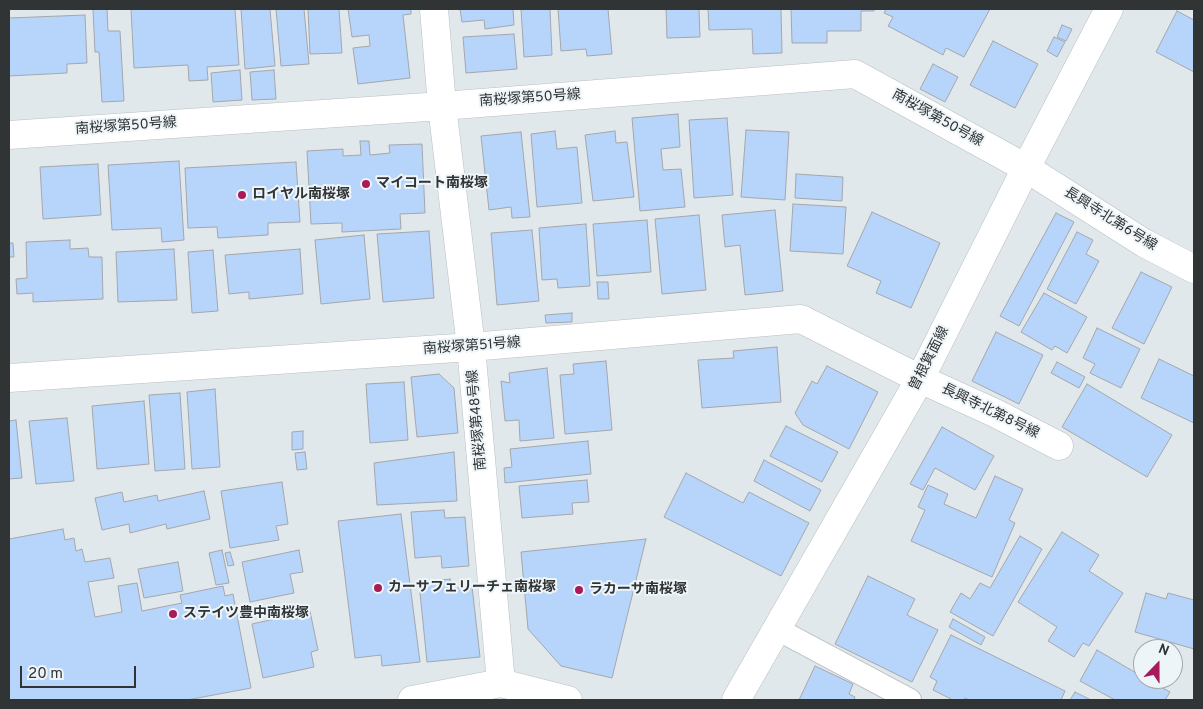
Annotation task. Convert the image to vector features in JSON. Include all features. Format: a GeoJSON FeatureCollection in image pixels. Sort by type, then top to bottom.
{"type":"FeatureCollection","features":[{"type":"Feature","properties":{"kind":"street","name":"南桜塚第48号線"},"geometry":{"type":"LineString","coordinates":[[434,9],[442,106],[471,347],[502,683]]}},
{"type":"Feature","properties":{"kind":"street","name":"曽根箕面線"},"geometry":{"type":"LineString","coordinates":[[736,700],[920,379],[1026,168],[1109,9]]}},
{"type":"Feature","properties":{"kind":"street","name":"南桜塚第50号線"},"geometry":{"type":"LineString","coordinates":[[9,135],[442,106],[855,74],[1026,168]]}},
{"type":"Feature","properties":{"kind":"street","name":"長興寺北第6号線"},"geometry":{"type":"LineString","coordinates":[[1026,168],[1144,242],[1194,269]]}},
{"type":"Feature","properties":{"kind":"street","name":"南桜塚第51号線"},"geometry":{"type":"LineString","coordinates":[[9,378],[471,347],[801,320],[920,379]]}},
{"type":"Feature","properties":{"kind":"street","name":"長興寺北第8号線"},"geometry":{"type":"LineString","coordinates":[[920,379],[995,413],[1059,446]]}},
{"type":"Feature","properties":{"kind":"street"},"geometry":{"type":"LineString","coordinates":[[412,700],[502,683],[568,700]]}},
{"type":"Feature","properties":{"kind":"lane"},"geometry":{"type":"LineString","coordinates":[[777,629],[910,700]]}},
{"type":"Feature","properties":{"kind":"building"},"geometry":{"type":"Polygon","coordinates":[[[93,9],[107,9],[108,31],[120,31],[124,101],[102,102],[99,52],[95,52],[93,9]]]}},
{"type":"Feature","properties":{"kind":"building"},"geometry":{"type":"Polygon","coordinates":[[[131,9],[235,9],[239,65],[207,67],[208,80],[189,81],[188,65],[134,68],[131,9]]]}},
{"type":"Feature","properties":{"kind":"building"},"geometry":{"type":"Polygon","coordinates":[[[241,9],[270,9],[275,66],[245,69],[241,9]]]}},
{"type":"Feature","properties":{"kind":"building"},"geometry":{"type":"Polygon","coordinates":[[[276,9],[304,9],[309,64],[281,66],[276,9]]]}},
{"type":"Feature","properties":{"kind":"building"},"geometry":{"type":"Polygon","coordinates":[[[308,9],[339,9],[342,53],[310,54],[308,9]]]}},
{"type":"Feature","properties":{"kind":"building"},"geometry":{"type":"Polygon","coordinates":[[[348,9],[411,9],[411,14],[403,15],[410,78],[358,84],[353,48],[370,46],[369,35],[352,37],[348,9]]]}},
{"type":"Feature","properties":{"kind":"building"},"geometry":{"type":"Polygon","coordinates":[[[460,9],[513,9],[514,25],[485,29],[484,20],[462,22],[460,9]]]}},
{"type":"Feature","properties":{"kind":"building"},"geometry":{"type":"Polygon","coordinates":[[[521,9],[550,9],[552,55],[524,57],[521,9]]]}},
{"type":"Feature","properties":{"kind":"building"},"geometry":{"type":"Polygon","coordinates":[[[558,9],[608,9],[612,54],[587,56],[586,49],[561,51],[558,9]]]}},
{"type":"Feature","properties":{"kind":"building"},"geometry":{"type":"Polygon","coordinates":[[[666,9],[699,9],[700,37],[667,38],[666,9]]]}},
{"type":"Feature","properties":{"kind":"building"},"geometry":{"type":"Polygon","coordinates":[[[708,9],[781,9],[782,53],[753,54],[752,29],[709,30],[708,9]]]}},
{"type":"Feature","properties":{"kind":"building"},"geometry":{"type":"Polygon","coordinates":[[[791,9],[874,9],[874,11],[861,11],[861,31],[827,31],[827,43],[792,43],[791,9]]]}},
{"type":"Feature","properties":{"kind":"building"},"geometry":{"type":"Polygon","coordinates":[[[886,9],[990,9],[964,57],[946,48],[943,55],[888,26],[893,17],[884,13],[886,9]]]}},
{"type":"Feature","properties":{"kind":"building"},"geometry":{"type":"Polygon","coordinates":[[[1177,11],[1194,20],[1194,72],[1156,52],[1177,11]]]}},
{"type":"Feature","properties":{"kind":"building"},"geometry":{"type":"Polygon","coordinates":[[[85,15],[87,63],[67,64],[67,73],[9,76],[9,18],[85,15]]]}},
{"type":"Feature","properties":{"kind":"building"},"geometry":{"type":"Polygon","coordinates":[[[1062,25],[1072,29],[1066,41],[1057,37],[1062,25]]]}},
{"type":"Feature","properties":{"kind":"building"},"geometry":{"type":"Polygon","coordinates":[[[514,34],[517,69],[466,73],[463,37],[514,34]]]}},
{"type":"Feature","properties":{"kind":"building"},"geometry":{"type":"Polygon","coordinates":[[[1054,37],[1065,42],[1057,57],[1047,51],[1054,37]]]}},
{"type":"Feature","properties":{"kind":"building"},"geometry":{"type":"Polygon","coordinates":[[[993,41],[1038,64],[1015,108],[970,85],[993,41]]]}},
{"type":"Feature","properties":{"kind":"building"},"geometry":{"type":"Polygon","coordinates":[[[933,64],[958,77],[945,102],[920,89],[933,64]]]}},
{"type":"Feature","properties":{"kind":"building"},"geometry":{"type":"Polygon","coordinates":[[[240,70],[242,100],[213,102],[211,73],[240,70]]]}},
{"type":"Feature","properties":{"kind":"building"},"geometry":{"type":"Polygon","coordinates":[[[274,70],[276,99],[252,100],[250,72],[274,70]]]}},
{"type":"Feature","properties":{"kind":"building"},"geometry":{"type":"Polygon","coordinates":[[[678,114],[680,147],[661,149],[663,170],[681,169],[685,207],[640,211],[632,118],[678,114]]]}},
{"type":"Feature","properties":{"kind":"building"},"geometry":{"type":"Polygon","coordinates":[[[727,118],[733,195],[694,198],[689,120],[727,118]]]}},
{"type":"Feature","properties":{"kind":"building"},"geometry":{"type":"Polygon","coordinates":[[[746,130],[789,132],[785,200],[741,197],[746,130]]]}},
{"type":"Feature","properties":{"kind":"building"},"geometry":{"type":"Polygon","coordinates":[[[555,131],[557,149],[577,147],[582,203],[537,207],[531,134],[555,131]]]}},
{"type":"Feature","properties":{"kind":"building"},"geometry":{"type":"Polygon","coordinates":[[[615,131],[616,143],[627,142],[634,197],[593,201],[585,135],[615,131]]]}},
{"type":"Feature","properties":{"kind":"building"},"geometry":{"type":"Polygon","coordinates":[[[521,132],[530,217],[512,218],[511,207],[489,210],[481,136],[521,132]]]}},
{"type":"Feature","properties":{"kind":"building","name":"マイコート南桜塚"},"geometry":{"type":"Polygon","coordinates":[[[360,141],[369,141],[370,155],[390,153],[389,145],[422,144],[425,213],[400,214],[401,229],[342,232],[342,223],[311,224],[307,151],[343,149],[343,156],[361,155],[360,141]]]}},
{"type":"Feature","properties":{"kind":"building"},"geometry":{"type":"Polygon","coordinates":[[[179,161],[184,240],[162,242],[161,228],[112,230],[108,165],[179,161]]]}},
{"type":"Feature","properties":{"kind":"building","name":"ロイヤル南桜塚"},"geometry":{"type":"Polygon","coordinates":[[[296,162],[300,222],[268,223],[268,235],[218,238],[217,227],[188,228],[185,168],[296,162]]]}},
{"type":"Feature","properties":{"kind":"building"},"geometry":{"type":"Polygon","coordinates":[[[98,164],[101,215],[43,219],[40,167],[98,164]]]}},
{"type":"Feature","properties":{"kind":"building"},"geometry":{"type":"Polygon","coordinates":[[[796,174],[843,177],[842,201],[795,198],[796,174]]]}},
{"type":"Feature","properties":{"kind":"building"},"geometry":{"type":"Polygon","coordinates":[[[793,204],[846,207],[843,254],[790,251],[793,204]]]}},
{"type":"Feature","properties":{"kind":"building"},"geometry":{"type":"Polygon","coordinates":[[[775,210],[783,291],[745,295],[740,245],[725,247],[722,215],[775,210]]]}},
{"type":"Feature","properties":{"kind":"building"},"geometry":{"type":"Polygon","coordinates":[[[872,212],[940,243],[911,308],[876,293],[881,281],[847,266],[872,212]]]}},
{"type":"Feature","properties":{"kind":"building"},"geometry":{"type":"Polygon","coordinates":[[[1056,213],[1074,222],[1019,326],[1000,316],[1056,213]]]}},
{"type":"Feature","properties":{"kind":"building"},"geometry":{"type":"Polygon","coordinates":[[[699,215],[706,290],[662,294],[655,219],[699,215]]]}},
{"type":"Feature","properties":{"kind":"building"},"geometry":{"type":"Polygon","coordinates":[[[647,220],[651,272],[597,276],[593,224],[647,220]]]}},
{"type":"Feature","properties":{"kind":"building"},"geometry":{"type":"Polygon","coordinates":[[[586,224],[590,286],[558,288],[557,279],[542,280],[539,228],[586,224]]]}},
{"type":"Feature","properties":{"kind":"building"},"geometry":{"type":"Polygon","coordinates":[[[532,230],[539,301],[497,305],[491,233],[532,230]]]}},
{"type":"Feature","properties":{"kind":"building"},"geometry":{"type":"Polygon","coordinates":[[[429,231],[434,298],[383,302],[377,234],[429,231]]]}},
{"type":"Feature","properties":{"kind":"building"},"geometry":{"type":"Polygon","coordinates":[[[1077,232],[1093,240],[1086,254],[1099,261],[1076,304],[1047,289],[1077,232]]]}},
{"type":"Feature","properties":{"kind":"building"},"geometry":{"type":"Polygon","coordinates":[[[364,235],[370,299],[321,304],[315,240],[364,235]]]}},
{"type":"Feature","properties":{"kind":"building"},"geometry":{"type":"Polygon","coordinates":[[[70,240],[70,249],[88,248],[89,257],[102,257],[103,299],[33,302],[33,293],[17,294],[16,279],[27,278],[26,242],[70,240]]]}},
{"type":"Feature","properties":{"kind":"building"},"geometry":{"type":"Polygon","coordinates":[[[9,243],[13,243],[14,257],[9,257],[9,243]]]}},
{"type":"Feature","properties":{"kind":"building"},"geometry":{"type":"Polygon","coordinates":[[[174,249],[177,300],[118,302],[116,252],[174,249]]]}},
{"type":"Feature","properties":{"kind":"building"},"geometry":{"type":"Polygon","coordinates":[[[300,249],[303,294],[249,299],[249,292],[229,294],[225,255],[300,249]]]}},
{"type":"Feature","properties":{"kind":"building"},"geometry":{"type":"Polygon","coordinates":[[[213,250],[218,311],[192,313],[188,252],[213,250]]]}},
{"type":"Feature","properties":{"kind":"building"},"geometry":{"type":"Polygon","coordinates":[[[1141,272],[1172,287],[1144,344],[1112,328],[1141,272]]]}},
{"type":"Feature","properties":{"kind":"building"},"geometry":{"type":"Polygon","coordinates":[[[597,282],[608,282],[609,299],[598,299],[597,282]]]}},
{"type":"Feature","properties":{"kind":"building"},"geometry":{"type":"Polygon","coordinates":[[[1044,293],[1087,317],[1067,353],[1055,346],[1052,350],[1021,332],[1044,293]]]}},
{"type":"Feature","properties":{"kind":"building"},"geometry":{"type":"Polygon","coordinates":[[[572,313],[572,322],[546,323],[545,315],[572,313]]]}},
{"type":"Feature","properties":{"kind":"building"},"geometry":{"type":"Polygon","coordinates":[[[1097,328],[1140,349],[1121,388],[1090,373],[1095,364],[1083,358],[1097,328]]]}},
{"type":"Feature","properties":{"kind":"building"},"geometry":{"type":"Polygon","coordinates":[[[996,332],[1043,355],[1019,404],[972,381],[996,332]]]}},
{"type":"Feature","properties":{"kind":"building"},"geometry":{"type":"Polygon","coordinates":[[[777,347],[781,402],[702,408],[698,360],[734,358],[733,351],[777,347]]]}},
{"type":"Feature","properties":{"kind":"building"},"geometry":{"type":"Polygon","coordinates":[[[1159,359],[1194,376],[1194,423],[1141,398],[1159,359]]]}},
{"type":"Feature","properties":{"kind":"building"},"geometry":{"type":"Polygon","coordinates":[[[606,361],[612,430],[565,434],[560,375],[574,374],[573,364],[606,361]]]}},
{"type":"Feature","properties":{"kind":"building"},"geometry":{"type":"Polygon","coordinates":[[[1057,362],[1085,377],[1079,388],[1051,373],[1057,362]]]}},
{"type":"Feature","properties":{"kind":"building"},"geometry":{"type":"Polygon","coordinates":[[[827,366],[878,392],[849,449],[803,425],[795,413],[812,381],[817,384],[827,366]]]}},
{"type":"Feature","properties":{"kind":"building"},"geometry":{"type":"Polygon","coordinates":[[[547,368],[554,438],[520,441],[519,420],[505,421],[501,381],[510,383],[509,373],[547,368]]]}},
{"type":"Feature","properties":{"kind":"building"},"geometry":{"type":"Polygon","coordinates":[[[439,374],[454,388],[458,433],[417,437],[411,377],[439,374]]]}},
{"type":"Feature","properties":{"kind":"building"},"geometry":{"type":"Polygon","coordinates":[[[404,382],[408,440],[370,443],[366,384],[404,382]]]}},
{"type":"Feature","properties":{"kind":"building"},"geometry":{"type":"Polygon","coordinates":[[[1087,384],[1172,435],[1147,477],[1062,427],[1087,384]]]}},
{"type":"Feature","properties":{"kind":"building"},"geometry":{"type":"Polygon","coordinates":[[[215,389],[220,467],[192,469],[187,392],[215,389]]]}},
{"type":"Feature","properties":{"kind":"building"},"geometry":{"type":"Polygon","coordinates":[[[180,393],[185,469],[155,471],[149,395],[180,393]]]}},
{"type":"Feature","properties":{"kind":"building"},"geometry":{"type":"Polygon","coordinates":[[[144,401],[149,464],[97,469],[92,406],[144,401]]]}},
{"type":"Feature","properties":{"kind":"building"},"geometry":{"type":"Polygon","coordinates":[[[67,418],[74,481],[36,484],[29,421],[67,418]]]}},
{"type":"Feature","properties":{"kind":"building"},"geometry":{"type":"Polygon","coordinates":[[[16,420],[22,478],[9,479],[9,421],[16,420]]]}},
{"type":"Feature","properties":{"kind":"building"},"geometry":{"type":"Polygon","coordinates":[[[786,426],[838,452],[822,482],[770,456],[786,426]]]}},
{"type":"Feature","properties":{"kind":"building"},"geometry":{"type":"Polygon","coordinates":[[[942,427],[994,456],[975,490],[935,468],[923,490],[910,484],[942,427]]]}},
{"type":"Feature","properties":{"kind":"building"},"geometry":{"type":"Polygon","coordinates":[[[303,431],[303,449],[292,450],[292,432],[303,431]]]}},
{"type":"Feature","properties":{"kind":"building"},"geometry":{"type":"Polygon","coordinates":[[[588,441],[591,474],[505,483],[504,468],[512,467],[510,449],[588,441]]]}},
{"type":"Feature","properties":{"kind":"building"},"geometry":{"type":"Polygon","coordinates":[[[305,452],[307,469],[297,470],[295,453],[305,452]]]}},
{"type":"Feature","properties":{"kind":"building"},"geometry":{"type":"Polygon","coordinates":[[[454,452],[457,501],[377,505],[374,463],[454,452]]]}},
{"type":"Feature","properties":{"kind":"building"},"geometry":{"type":"Polygon","coordinates":[[[764,460],[821,490],[810,511],[754,481],[764,460]]]}},
{"type":"Feature","properties":{"kind":"building"},"geometry":{"type":"Polygon","coordinates":[[[686,473],[743,503],[749,492],[809,523],[781,576],[664,517],[686,473]]]}},
{"type":"Feature","properties":{"kind":"building"},"geometry":{"type":"Polygon","coordinates":[[[995,476],[1023,489],[1009,520],[1015,523],[992,577],[911,541],[925,510],[918,507],[928,485],[948,494],[944,504],[976,518],[995,476]]]}},
{"type":"Feature","properties":{"kind":"building"},"geometry":{"type":"Polygon","coordinates":[[[587,480],[589,502],[572,503],[573,514],[522,518],[519,486],[587,480]]]}},
{"type":"Feature","properties":{"kind":"building"},"geometry":{"type":"Polygon","coordinates":[[[282,482],[288,524],[276,526],[279,540],[230,548],[221,491],[282,482]]]}},
{"type":"Feature","properties":{"kind":"building"},"geometry":{"type":"Polygon","coordinates":[[[204,491],[210,519],[167,529],[166,524],[130,533],[129,524],[102,530],[95,498],[122,492],[124,502],[157,495],[158,501],[204,491]]]}},
{"type":"Feature","properties":{"kind":"building"},"geometry":{"type":"Polygon","coordinates":[[[444,510],[445,518],[465,517],[469,566],[442,568],[441,556],[415,558],[411,512],[444,510]]]}},
{"type":"Feature","properties":{"kind":"building","name":"カーサフェリーチェ南桜塚"},"geometry":{"type":"Polygon","coordinates":[[[401,514],[420,662],[382,666],[381,655],[355,658],[338,521],[401,514]]]}},
{"type":"Feature","properties":{"kind":"building","name":"ステイツ豊中南桜塚"},"geometry":{"type":"Polygon","coordinates":[[[63,529],[65,540],[74,538],[76,551],[82,549],[85,562],[110,558],[114,578],[88,582],[95,617],[122,612],[118,586],[137,583],[142,611],[182,603],[180,595],[223,586],[225,596],[233,594],[251,688],[187,700],[9,700],[9,539],[63,529]]]}},
{"type":"Feature","properties":{"kind":"building"},"geometry":{"type":"Polygon","coordinates":[[[1062,532],[1099,555],[1089,571],[1123,593],[1089,646],[1083,643],[1074,657],[1048,641],[1057,627],[1018,602],[1062,532]]]}},
{"type":"Feature","properties":{"kind":"building"},"geometry":{"type":"Polygon","coordinates":[[[1020,536],[1042,549],[993,636],[950,612],[961,593],[970,599],[980,583],[990,588],[1020,536]]]}},
{"type":"Feature","properties":{"kind":"building","name":"ラカーサ南桜塚"},"geometry":{"type":"Polygon","coordinates":[[[646,539],[612,678],[561,666],[528,629],[521,552],[646,539]]]}},
{"type":"Feature","properties":{"kind":"building"},"geometry":{"type":"Polygon","coordinates":[[[222,550],[229,583],[216,585],[209,553],[222,550]]]}},
{"type":"Feature","properties":{"kind":"building"},"geometry":{"type":"Polygon","coordinates":[[[299,550],[303,572],[290,574],[294,593],[250,602],[242,562],[299,550]]]}},
{"type":"Feature","properties":{"kind":"building"},"geometry":{"type":"Polygon","coordinates":[[[230,552],[234,565],[228,566],[225,553],[230,552]]]}},
{"type":"Feature","properties":{"kind":"building"},"geometry":{"type":"Polygon","coordinates":[[[178,562],[183,591],[144,598],[138,569],[178,562]]]}},
{"type":"Feature","properties":{"kind":"building"},"geometry":{"type":"Polygon","coordinates":[[[868,576],[915,599],[907,615],[938,630],[912,682],[835,644],[868,576]]]}},
{"type":"Feature","properties":{"kind":"building"},"geometry":{"type":"Polygon","coordinates":[[[450,579],[451,589],[472,586],[480,657],[427,662],[419,583],[450,579]]]}},
{"type":"Feature","properties":{"kind":"building"},"geometry":{"type":"Polygon","coordinates":[[[1146,593],[1166,599],[1168,593],[1194,600],[1194,649],[1183,646],[1183,639],[1159,639],[1135,632],[1146,593]]]}},
{"type":"Feature","properties":{"kind":"building"},"geometry":{"type":"Polygon","coordinates":[[[310,611],[318,650],[311,652],[314,667],[263,678],[252,624],[310,611]]]}},
{"type":"Feature","properties":{"kind":"building"},"geometry":{"type":"Polygon","coordinates":[[[953,619],[985,637],[981,645],[949,627],[953,619]]]}},
{"type":"Feature","properties":{"kind":"building"},"geometry":{"type":"Polygon","coordinates":[[[951,635],[1065,691],[1061,700],[969,700],[965,698],[964,700],[953,700],[933,690],[937,681],[930,677],[951,635]]]}},
{"type":"Feature","properties":{"kind":"building"},"geometry":{"type":"Polygon","coordinates":[[[1097,650],[1133,671],[1133,689],[1165,689],[1170,692],[1165,700],[1115,700],[1080,681],[1097,650]]]}},
{"type":"Feature","properties":{"kind":"building"},"geometry":{"type":"Polygon","coordinates":[[[815,666],[853,684],[849,694],[855,697],[854,700],[799,700],[815,666]]]}},
{"type":"Feature","properties":{"kind":"building"},"geometry":{"type":"Polygon","coordinates":[[[1075,692],[1091,700],[1070,700],[1075,692]]]}},
{"type":"Feature","properties":{"kind":"place","name":"マイコート南桜塚"},"geometry":{"type":"Point","coordinates":[366,184]}},
{"type":"Feature","properties":{"kind":"place","name":"ロイヤル南桜塚"},"geometry":{"type":"Point","coordinates":[242,195]}},
{"type":"Feature","properties":{"kind":"place","name":"カーサフェリーチェ南桜塚"},"geometry":{"type":"Point","coordinates":[378,588]}},
{"type":"Feature","properties":{"kind":"place","name":"ラカーサ南桜塚"},"geometry":{"type":"Point","coordinates":[579,590]}},
{"type":"Feature","properties":{"kind":"place","name":"ステイツ豊中南桜塚"},"geometry":{"type":"Point","coordinates":[173,614]}}]}
